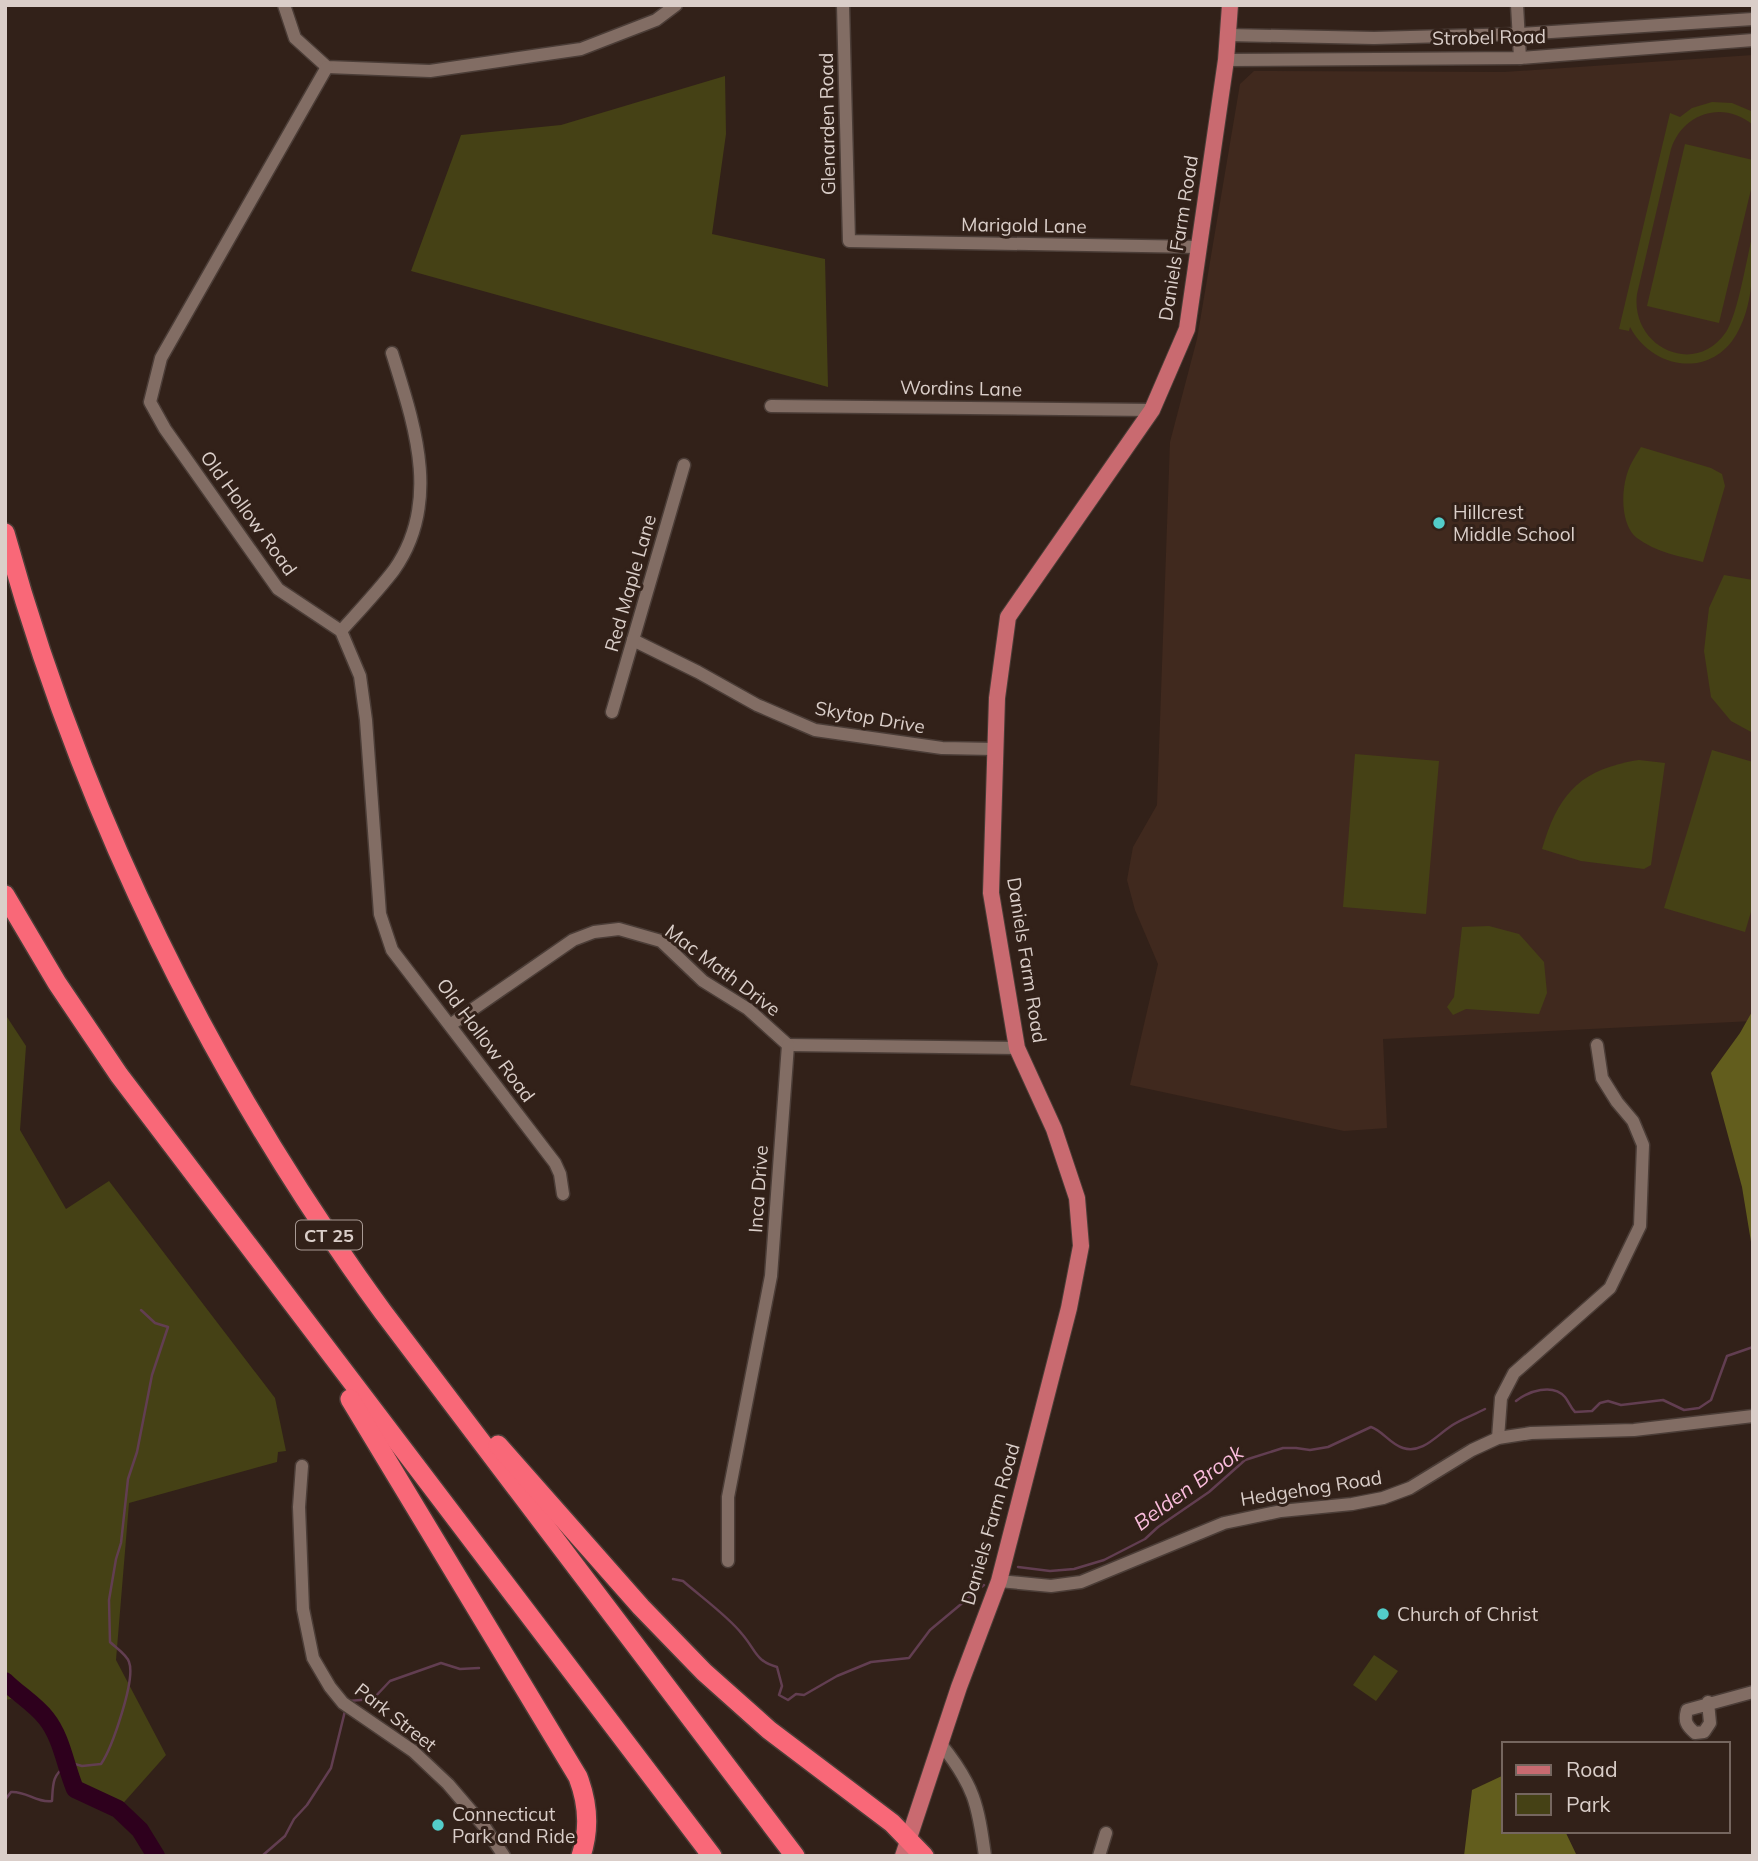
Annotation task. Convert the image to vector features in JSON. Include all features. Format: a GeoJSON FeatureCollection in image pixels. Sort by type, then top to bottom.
{"type":"FeatureCollection","features":[{"type":"Feature","properties":{"kind":"highway","name":"CT 25"},"geometry":{"type":"LineString","coordinates":[[5,533],[39,645],[77,752],[119,855],[168,959],[258,1124],[319,1221],[383,1312],[796,1856]]}},
{"type":"Feature","properties":{"kind":"highway"},"geometry":{"type":"LineString","coordinates":[[5,895],[104,1055],[712,1856]]}},
{"type":"Feature","properties":{"kind":"highway"},"geometry":{"type":"LineString","coordinates":[[253,1252],[374,1438],[573,1766],[586,1801],[587,1828],[581,1856]]}},
{"type":"Feature","properties":{"kind":"highway"},"geometry":{"type":"LineString","coordinates":[[383,1312],[556,1511],[683,1651],[769,1730],[887,1818],[906,1847],[924,1856]]}},
{"type":"Feature","properties":{"kind":"main road","name":"Daniels Farm Road"},"geometry":{"type":"LineString","coordinates":[[906,1847],[940,1743],[999,1581],[1069,1308],[1080,1245],[1077,1198],[1054,1129],[1017,1048],[991,893],[997,698],[1008,617],[1152,410],[1186,329],[1226,60],[1230,5]]}},
{"type":"Feature","properties":{"kind":"street"},"geometry":{"type":"LineString","coordinates":[[284,5],[296,38],[327,67],[430,71],[580,49],[656,20],[676,5]]}},
{"type":"Feature","properties":{"kind":"street","name":"Glenarden Road"},"geometry":{"type":"LineString","coordinates":[[843,5],[849,241]]}},
{"type":"Feature","properties":{"kind":"street"},"geometry":{"type":"LineString","coordinates":[[1517,5],[1520,58]]}},
{"type":"Feature","properties":{"kind":"street","name":"Strobel Road"},"geometry":{"type":"LineString","coordinates":[[1228,35],[1374,38],[1519,34],[1753,19]]}},
{"type":"Feature","properties":{"kind":"street","name":"Strobel Road"},"geometry":{"type":"LineString","coordinates":[[1226,60],[1520,58],[1753,40]]}},
{"type":"Feature","properties":{"kind":"street","name":"Old Hollow Road"},"geometry":{"type":"LineString","coordinates":[[327,67],[162,358],[150,402],[165,429],[278,589],[341,631],[360,676],[380,914],[392,950],[555,1163],[564,1194]]}},
{"type":"Feature","properties":{"kind":"street","name":"Marigold Lane"},"geometry":{"type":"LineString","coordinates":[[849,241],[1198,247]]}},
{"type":"Feature","properties":{"kind":"street"},"geometry":{"type":"LineString","coordinates":[[341,631],[394,569],[411,538],[420,506],[419,452],[392,352]]}},
{"type":"Feature","properties":{"kind":"street","name":"Wordins Lane"},"geometry":{"type":"LineString","coordinates":[[771,406],[1152,410]]}},
{"type":"Feature","properties":{"kind":"street","name":"Red Maple Lane"},"geometry":{"type":"LineString","coordinates":[[612,712],[684,465]]}},
{"type":"Feature","properties":{"kind":"street","name":"Skytop Drive"},"geometry":{"type":"LineString","coordinates":[[633,640],[757,705],[815,730],[942,748],[994,749]]}},
{"type":"Feature","properties":{"kind":"street","name":"Mac Math Drive"},"geometry":{"type":"LineString","coordinates":[[450,1025],[573,940],[594,932],[619,929],[661,941],[703,981],[748,1009],[788,1045]]}},
{"type":"Feature","properties":{"kind":"street"},"geometry":{"type":"LineString","coordinates":[[788,1045],[1017,1048]]}},
{"type":"Feature","properties":{"kind":"street","name":"Inca Drive"},"geometry":{"type":"LineString","coordinates":[[728,1561],[727,1497],[771,1276],[788,1045]]}},
{"type":"Feature","properties":{"kind":"street"},"geometry":{"type":"LineString","coordinates":[[1498,1438],[1502,1398],[1514,1373],[1610,1289],[1640,1226],[1643,1145],[1633,1121],[1602,1078],[1597,1045]]}},
{"type":"Feature","properties":{"kind":"street","name":"Hedgehog Road"},"geometry":{"type":"LineString","coordinates":[[999,1581],[1051,1586],[1081,1582],[1224,1523],[1281,1511],[1352,1504],[1382,1498],[1410,1488],[1472,1450],[1498,1438],[1531,1433],[1634,1430],[1753,1416]]}},
{"type":"Feature","properties":{"kind":"street","name":"Park Street"},"geometry":{"type":"LineString","coordinates":[[302,1466],[299,1507],[303,1609],[313,1658],[330,1687],[347,1706],[413,1751],[448,1784],[484,1826],[504,1856]]}},
{"type":"Feature","properties":{"kind":"street"},"geometry":{"type":"LineString","coordinates":[[1708,1702],[1753,1692]]}},
{"type":"Feature","properties":{"kind":"street"},"geometry":{"type":"LineString","coordinates":[[940,1743],[959,1766],[972,1790],[980,1818],[985,1856]]}},
{"type":"Feature","properties":{"kind":"street"},"geometry":{"type":"LineString","coordinates":[[1099,1856],[1106,1833]]}},
{"type":"Feature","properties":{"kind":"shaded area"},"geometry":{"type":"Polygon","coordinates":[[[1753,55],[1753,1021],[1383,1039],[1387,1128],[1344,1131],[1130,1085],[1158,964],[1135,910],[1127,880],[1133,847],[1157,805],[1170,442],[1197,339],[1240,84],[1254,71],[1504,72],[1753,55]]]}},
{"type":"Feature","properties":{"kind":"shaded area"},"geometry":{"type":"Polygon","coordinates":[[[1753,1010],[1753,1254],[1742,1187],[1711,1073],[1753,1010]]]}},
{"type":"Feature","properties":{"kind":"shaded area"},"geometry":{"type":"Polygon","coordinates":[[[1502,1776],[1502,1833],[1566,1833],[1577,1856],[1464,1856],[1472,1790],[1502,1776]]]}},
{"type":"Feature","properties":{"kind":"green space"},"geometry":{"type":"Polygon","coordinates":[[[725,76],[726,134],[712,234],[825,259],[828,387],[411,271],[461,135],[561,125],[725,76]]]}},
{"type":"Feature","properties":{"kind":"green space"},"geometry":{"type":"Polygon","coordinates":[[[1712,102],[1732,103],[1751,111],[1753,125],[1741,117],[1717,112],[1694,119],[1677,137],[1671,149],[1637,294],[1638,313],[1644,329],[1654,341],[1667,350],[1682,354],[1698,353],[1713,346],[1730,324],[1753,233],[1751,285],[1742,323],[1725,349],[1712,358],[1697,363],[1682,363],[1666,360],[1652,352],[1630,327],[1629,331],[1619,329],[1670,113],[1680,117],[1692,108],[1712,102]]]}},
{"type":"Feature","properties":{"kind":"green space"},"geometry":{"type":"Polygon","coordinates":[[[1685,144],[1753,160],[1753,181],[1719,323],[1647,306],[1685,144]]]}},
{"type":"Feature","properties":{"kind":"green space"},"geometry":{"type":"Polygon","coordinates":[[[1641,447],[1711,468],[1722,474],[1725,486],[1703,562],[1652,547],[1631,532],[1623,504],[1625,483],[1631,464],[1641,447]]]}},
{"type":"Feature","properties":{"kind":"green space"},"geometry":{"type":"Polygon","coordinates":[[[1724,575],[1753,580],[1753,733],[1731,721],[1711,697],[1704,651],[1709,608],[1724,575]]]}},
{"type":"Feature","properties":{"kind":"green space"},"geometry":{"type":"Polygon","coordinates":[[[1712,750],[1753,762],[1753,905],[1745,932],[1664,908],[1712,750]]]}},
{"type":"Feature","properties":{"kind":"green space"},"geometry":{"type":"Polygon","coordinates":[[[1355,754],[1439,761],[1426,914],[1343,907],[1355,754]]]}},
{"type":"Feature","properties":{"kind":"green space"},"geometry":{"type":"Polygon","coordinates":[[[1639,760],[1665,763],[1651,865],[1644,869],[1581,861],[1542,849],[1556,813],[1574,787],[1601,770],[1639,760]]]}},
{"type":"Feature","properties":{"kind":"green space"},"geometry":{"type":"Polygon","coordinates":[[[1489,926],[1519,934],[1544,962],[1547,993],[1539,1014],[1466,1009],[1453,1015],[1447,1007],[1454,997],[1462,927],[1489,926]]]}},
{"type":"Feature","properties":{"kind":"green space"},"geometry":{"type":"Polygon","coordinates":[[[5,1014],[26,1046],[20,1130],[66,1209],[109,1181],[275,1398],[286,1451],[278,1452],[277,1462],[129,1503],[116,1660],[166,1755],[118,1809],[75,1789],[66,1766],[34,1710],[11,1699],[5,1700],[5,1014]]]}},
{"type":"Feature","properties":{"kind":"green space"},"geometry":{"type":"Polygon","coordinates":[[[1374,1655],[1398,1671],[1376,1701],[1353,1685],[1374,1655]]]}},
{"type":"Feature","properties":{"kind":"waterway"},"geometry":{"type":"LineString","coordinates":[[64,1761],[82,1766],[101,1764],[117,1729],[129,1683],[128,1659],[110,1642],[109,1600],[121,1543],[128,1479],[137,1452],[152,1375],[168,1327],[155,1323],[141,1310]]}},
{"type":"Feature","properties":{"kind":"waterway","name":"Belden Brook"},"geometry":{"type":"LineString","coordinates":[[1516,1401],[1527,1394],[1547,1389],[1565,1397],[1575,1412],[1592,1411],[1600,1403],[1608,1401],[1621,1405],[1663,1400],[1684,1410],[1699,1408],[1711,1400],[1727,1356],[1753,1347]]}},
{"type":"Feature","properties":{"kind":"waterway","name":"Belden Brook"},"geometry":{"type":"LineString","coordinates":[[1018,1567],[1050,1571],[1074,1569],[1104,1560],[1145,1539],[1209,1492],[1245,1460],[1283,1448],[1310,1450],[1328,1447],[1371,1427],[1398,1446],[1416,1448],[1485,1409]]}},
{"type":"Feature","properties":{"kind":"waterway","name":"Belden Brook"},"geometry":{"type":"LineString","coordinates":[[673,1579],[683,1581],[714,1607],[736,1627],[764,1662],[777,1667],[782,1686],[779,1695],[788,1700],[796,1694],[804,1695],[837,1676],[871,1662],[909,1658],[930,1630],[984,1585]]}},
{"type":"Feature","properties":{"kind":"waterway","name":"Belden Brook"},"geometry":{"type":"LineString","coordinates":[[348,1701],[373,1699],[390,1681],[441,1663],[460,1669],[479,1668]]}},
{"type":"Feature","properties":{"kind":"waterway"},"geometry":{"type":"LineString","coordinates":[[5,1681],[46,1718],[60,1743],[75,1789],[118,1809],[140,1830],[156,1856]]}},
{"type":"Feature","properties":{"kind":"waterway","name":"Belden Brook"},"geometry":{"type":"LineString","coordinates":[[262,1856],[285,1836],[331,1768],[345,1711]]}},
{"type":"Feature","properties":{"kind":"waterway"},"geometry":{"type":"LineString","coordinates":[[5,1800],[11,1792],[52,1801],[56,1777],[66,1766]]}},
{"type":"Feature","properties":{"kind":"place","name":"Hillcrest Middle School"},"geometry":{"type":"Point","coordinates":[1439,523]}},
{"type":"Feature","properties":{"kind":"place","name":"Church of Christ"},"geometry":{"type":"Point","coordinates":[1383,1614]}},
{"type":"Feature","properties":{"kind":"place","name":"Connecticut Park and Ride"},"geometry":{"type":"Point","coordinates":[438,1825]}}]}
